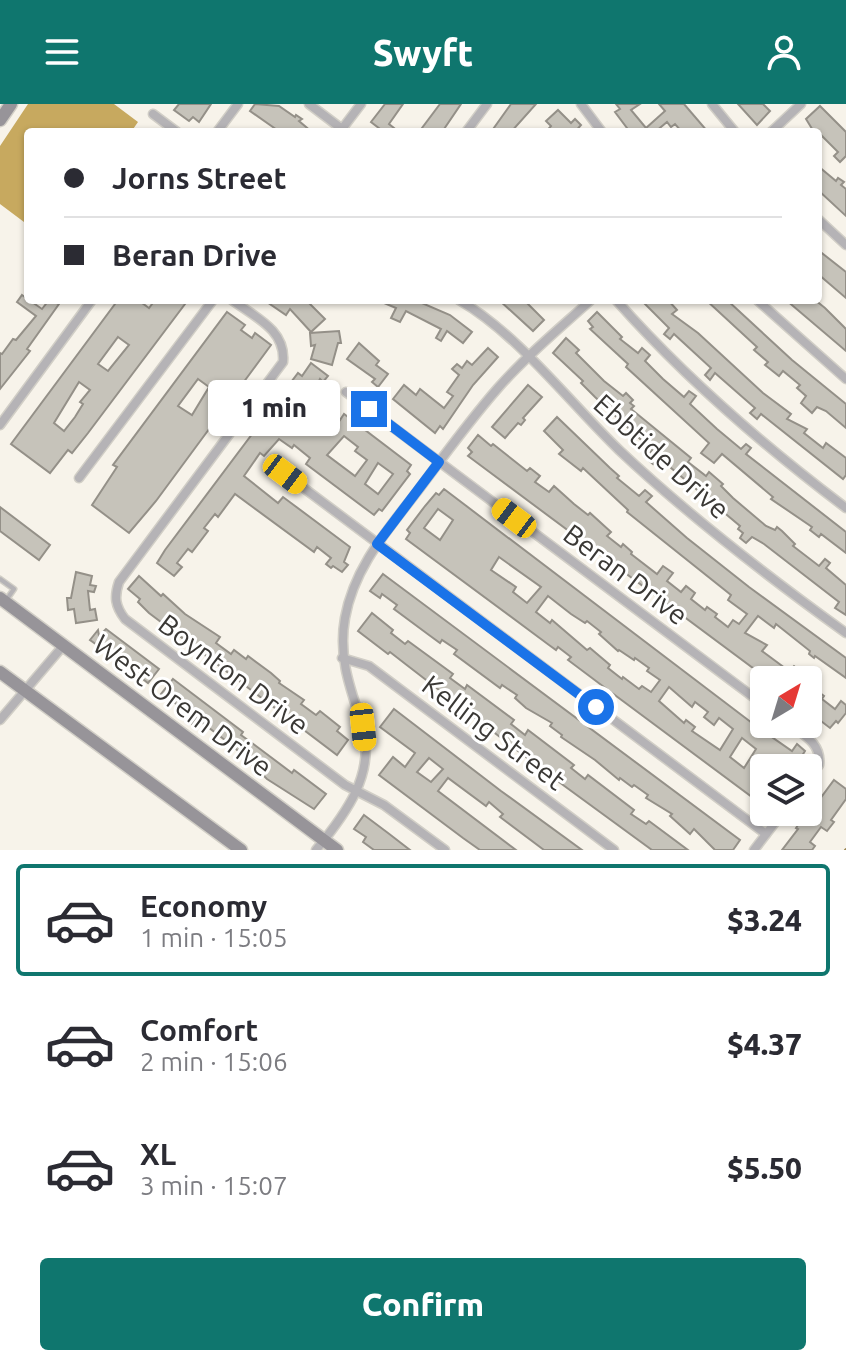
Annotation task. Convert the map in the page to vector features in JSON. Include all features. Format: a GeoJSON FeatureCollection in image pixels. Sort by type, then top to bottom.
{"type":"FeatureCollection","features":[{"type":"Feature","properties":{"kind":"main road"},"geometry":{"type":"LineString","coordinates":[[0,120],[11,104]]}},
{"type":"Feature","properties":{"kind":"main road","name":"West Orem Drive"},"geometry":{"type":"LineString","coordinates":[[2,600],[320,845],[337,850]]}},
{"type":"Feature","properties":{"kind":"main road"},"geometry":{"type":"LineString","coordinates":[[0,672],[241,850]]}},
{"type":"Feature","properties":{"kind":"street"},"geometry":{"type":"LineString","coordinates":[[220,128],[238,104]]}},
{"type":"Feature","properties":{"kind":"street"},"geometry":{"type":"LineString","coordinates":[[309,104],[341,128]]}},
{"type":"Feature","properties":{"kind":"street"},"geometry":{"type":"LineString","coordinates":[[345,128],[361,104]]}},
{"type":"Feature","properties":{"kind":"street"},"geometry":{"type":"LineString","coordinates":[[469,128],[487,104]]}},
{"type":"Feature","properties":{"kind":"street"},"geometry":{"type":"LineString","coordinates":[[581,104],[599,128]]}},
{"type":"Feature","properties":{"kind":"street"},"geometry":{"type":"LineString","coordinates":[[712,104],[732,128]]}},
{"type":"Feature","properties":{"kind":"street"},"geometry":{"type":"LineString","coordinates":[[775,128],[801,104]]}},
{"type":"Feature","properties":{"kind":"street"},"geometry":{"type":"LineString","coordinates":[[153,114],[172,128]]}},
{"type":"Feature","properties":{"kind":"street"},"geometry":{"type":"LineString","coordinates":[[822,223],[846,245]]}},
{"type":"Feature","properties":{"kind":"street"},"geometry":{"type":"LineString","coordinates":[[0,425],[89,304]]}},
{"type":"Feature","properties":{"kind":"street"},"geometry":{"type":"LineString","coordinates":[[79,478],[210,304]]}},
{"type":"Feature","properties":{"kind":"street","name":"Boynton Drive"},"geometry":{"type":"LineString","coordinates":[[237,304],[277,334],[284,347],[283,362],[119,582],[114,596],[118,610],[125,619],[345,785],[384,805],[445,850]]}},
{"type":"Feature","properties":{"kind":"street","name":"Ebbtide Drive"},"geometry":{"type":"LineString","coordinates":[[465,304],[484,316],[528,357],[582,414],[659,486],[721,539],[846,633]]}},
{"type":"Feature","properties":{"kind":"street"},"geometry":{"type":"LineString","coordinates":[[320,845],[340,821],[357,790],[365,763],[363,727],[347,683],[342,658],[342,635],[350,594],[361,567],[500,386],[587,304]]}},
{"type":"Feature","properties":{"kind":"street"},"geometry":{"type":"LineString","coordinates":[[620,304],[689,377],[846,508]]}},
{"type":"Feature","properties":{"kind":"street"},"geometry":{"type":"LineString","coordinates":[[762,304],[846,379]]}},
{"type":"Feature","properties":{"kind":"street","name":"Beran Drive"},"geometry":{"type":"LineString","coordinates":[[346,392],[750,695]]}},
{"type":"Feature","properties":{"kind":"street"},"geometry":{"type":"LineString","coordinates":[[285,474],[766,834]]}},
{"type":"Feature","properties":{"kind":"street"},"geometry":{"type":"LineString","coordinates":[[0,720],[63,646]]}},
{"type":"Feature","properties":{"kind":"street","name":"Kelling Street"},"geometry":{"type":"LineString","coordinates":[[342,658],[369,666],[614,850]]}},
{"type":"Feature","properties":{"kind":"street"},"geometry":{"type":"LineString","coordinates":[[807,738],[814,743],[818,754]]}},
{"type":"Feature","properties":{"kind":"street"},"geometry":{"type":"LineString","coordinates":[[754,850],[772,826]]}},
{"type":"Feature","properties":{"kind":"lane"},"geometry":{"type":"LineString","coordinates":[[0,579],[14,589],[2,600]]}},
{"type":"Feature","properties":{"kind":"shaded area"},"geometry":{"type":"Polygon","coordinates":[[[28,104],[114,104],[138,122],[134,128],[24,128],[24,222],[0,204],[0,146],[28,104]]]}},
{"type":"Feature","properties":{"kind":"building"},"geometry":{"type":"Polygon","coordinates":[[[179,104],[211,104],[199,122],[193,117],[189,121],[174,110],[179,104]]]}},
{"type":"Feature","properties":{"kind":"building"},"geometry":{"type":"Polygon","coordinates":[[[255,104],[279,106],[302,119],[299,121],[307,128],[274,128],[250,111],[255,104]]]}},
{"type":"Feature","properties":{"kind":"building"},"geometry":{"type":"Polygon","coordinates":[[[385,104],[403,104],[389,124],[394,128],[379,128],[371,122],[385,104]]]}},
{"type":"Feature","properties":{"kind":"building"},"geometry":{"type":"Polygon","coordinates":[[[440,104],[461,104],[445,128],[422,128],[440,104]]]}},
{"type":"Feature","properties":{"kind":"building"},"geometry":{"type":"Polygon","coordinates":[[[511,104],[536,104],[515,128],[494,128],[511,104]]]}},
{"type":"Feature","properties":{"kind":"building"},"geometry":{"type":"Polygon","coordinates":[[[616,104],[640,104],[631,110],[646,128],[627,128],[615,112],[620,109],[616,104]]]}},
{"type":"Feature","properties":{"kind":"building"},"geometry":{"type":"Polygon","coordinates":[[[659,104],[684,104],[705,128],[678,128],[675,124],[671,127],[667,122],[660,128],[646,128],[665,111],[659,104]]]}},
{"type":"Feature","properties":{"kind":"building"},"geometry":{"type":"Polygon","coordinates":[[[738,104],[763,104],[770,111],[757,125],[738,104]]]}},
{"type":"Feature","properties":{"kind":"building"},"geometry":{"type":"Polygon","coordinates":[[[820,106],[846,132],[846,156],[840,162],[834,156],[838,152],[822,136],[822,128],[812,128],[806,119],[820,106]]]}},
{"type":"Feature","properties":{"kind":"building"},"geometry":{"type":"Polygon","coordinates":[[[558,110],[571,123],[575,119],[581,125],[578,128],[549,128],[546,121],[558,110]]]}},
{"type":"Feature","properties":{"kind":"building"},"geometry":{"type":"Polygon","coordinates":[[[822,169],[836,181],[838,178],[844,182],[841,185],[846,189],[846,216],[822,194],[822,169]]]}},
{"type":"Feature","properties":{"kind":"building"},"geometry":{"type":"Polygon","coordinates":[[[822,253],[846,272],[846,298],[822,277],[822,253]]]}},
{"type":"Feature","properties":{"kind":"building"},"geometry":{"type":"Polygon","coordinates":[[[22,295],[24,304],[35,304],[42,309],[46,304],[59,304],[27,349],[30,351],[0,389],[0,353],[13,339],[16,340],[36,316],[17,302],[22,295]]]}},
{"type":"Feature","properties":{"kind":"building"},"geometry":{"type":"Polygon","coordinates":[[[115,304],[144,304],[149,308],[152,304],[185,304],[88,433],[72,453],[68,450],[50,473],[11,444],[115,304]],[[118,337],[98,364],[108,371],[129,345],[118,337]],[[79,382],[54,423],[64,431],[90,390],[79,382]]]}},
{"type":"Feature","properties":{"kind":"building"},"geometry":{"type":"Polygon","coordinates":[[[270,304],[310,304],[325,319],[311,332],[290,309],[286,315],[270,304]]]}},
{"type":"Feature","properties":{"kind":"building"},"geometry":{"type":"Polygon","coordinates":[[[386,304],[424,304],[450,315],[472,332],[463,343],[447,331],[441,341],[436,338],[441,329],[406,311],[400,322],[391,318],[396,308],[386,304]]]}},
{"type":"Feature","properties":{"kind":"building"},"geometry":{"type":"Polygon","coordinates":[[[503,304],[528,304],[544,320],[533,331],[503,304]]]}},
{"type":"Feature","properties":{"kind":"building"},"geometry":{"type":"Polygon","coordinates":[[[645,304],[672,304],[677,310],[672,314],[791,414],[787,419],[807,429],[804,433],[823,448],[826,443],[846,458],[846,475],[843,479],[761,414],[757,419],[750,413],[755,408],[715,373],[710,380],[705,375],[711,368],[674,334],[670,339],[664,334],[669,328],[645,304]]]}},
{"type":"Feature","properties":{"kind":"building"},"geometry":{"type":"Polygon","coordinates":[[[710,304],[731,304],[846,404],[846,428],[826,411],[817,407],[812,413],[801,403],[806,396],[797,388],[800,385],[783,371],[779,376],[765,365],[768,362],[754,350],[757,347],[710,304]]]}},
{"type":"Feature","properties":{"kind":"building"},"geometry":{"type":"Polygon","coordinates":[[[791,304],[820,304],[825,308],[846,329],[846,351],[791,304]]]}},
{"type":"Feature","properties":{"kind":"building"},"geometry":{"type":"Polygon","coordinates":[[[227,312],[245,325],[241,330],[252,338],[255,333],[271,345],[129,533],[92,505],[117,467],[113,465],[227,312]],[[198,379],[178,406],[192,415],[209,387],[198,379]]]}},
{"type":"Feature","properties":{"kind":"building"},"geometry":{"type":"Polygon","coordinates":[[[597,312],[622,337],[620,339],[638,353],[642,348],[650,355],[645,361],[684,397],[689,391],[696,396],[690,404],[717,429],[741,449],[746,444],[751,448],[746,454],[846,532],[846,553],[821,534],[819,537],[810,530],[812,527],[771,499],[773,497],[722,454],[714,463],[701,453],[709,443],[626,367],[628,364],[590,329],[593,327],[588,321],[597,312]]]}},
{"type":"Feature","properties":{"kind":"building"},"geometry":{"type":"Polygon","coordinates":[[[339,331],[341,343],[338,343],[332,365],[311,359],[315,345],[311,346],[310,333],[339,331]]]}},
{"type":"Feature","properties":{"kind":"building"},"geometry":{"type":"Polygon","coordinates":[[[566,338],[579,350],[576,353],[604,381],[633,400],[631,409],[691,458],[688,462],[706,476],[709,472],[733,498],[766,526],[775,530],[777,527],[795,544],[793,546],[819,566],[825,559],[830,563],[826,568],[846,585],[846,615],[835,608],[839,602],[764,544],[752,537],[746,543],[740,538],[743,533],[738,529],[740,526],[658,457],[653,464],[646,458],[652,450],[553,353],[566,338]]]}},
{"type":"Feature","properties":{"kind":"building"},"geometry":{"type":"Polygon","coordinates":[[[359,343],[379,361],[376,365],[388,374],[378,387],[372,382],[375,379],[347,359],[359,343]]]}},
{"type":"Feature","properties":{"kind":"building"},"geometry":{"type":"Polygon","coordinates":[[[488,348],[498,357],[473,385],[443,429],[440,426],[435,433],[393,399],[404,385],[416,395],[420,389],[444,408],[453,396],[447,392],[459,375],[452,369],[457,364],[462,368],[467,361],[472,365],[488,348]]]}},
{"type":"Feature","properties":{"kind":"building"},"geometry":{"type":"Polygon","coordinates":[[[311,363],[328,376],[323,382],[320,379],[316,382],[307,394],[340,420],[344,414],[411,465],[407,471],[410,474],[382,511],[379,509],[374,515],[306,464],[310,458],[294,445],[292,448],[279,439],[264,456],[260,453],[244,476],[278,503],[283,497],[350,547],[344,562],[348,565],[342,572],[333,566],[331,568],[326,564],[331,558],[317,547],[314,552],[235,494],[218,517],[215,514],[204,528],[208,531],[192,552],[188,549],[177,563],[182,567],[174,576],[157,563],[165,550],[298,373],[302,376],[311,363]],[[344,436],[327,455],[355,476],[367,460],[355,451],[358,447],[344,436]],[[378,463],[365,484],[378,494],[393,474],[378,463]]]}},
{"type":"Feature","properties":{"kind":"building"},"geometry":{"type":"Polygon","coordinates":[[[528,385],[542,397],[523,418],[525,420],[521,425],[518,423],[505,438],[492,427],[528,385]]]}},
{"type":"Feature","properties":{"kind":"building"},"geometry":{"type":"Polygon","coordinates":[[[557,417],[619,476],[617,478],[639,496],[645,490],[652,496],[646,502],[687,538],[846,658],[846,678],[814,658],[810,651],[776,624],[774,628],[758,616],[745,633],[767,645],[762,651],[782,666],[750,666],[468,456],[472,452],[468,448],[478,435],[491,446],[493,444],[527,471],[530,468],[540,476],[535,482],[549,492],[554,486],[588,515],[590,513],[611,532],[607,536],[621,547],[623,544],[657,574],[663,566],[673,573],[667,581],[681,592],[686,586],[695,593],[691,599],[705,610],[707,607],[717,614],[715,617],[728,627],[733,620],[739,624],[747,614],[728,600],[731,595],[627,512],[583,468],[581,471],[559,454],[563,450],[544,431],[557,417]]]}},
{"type":"Feature","properties":{"kind":"building"},"geometry":{"type":"Polygon","coordinates":[[[444,489],[750,721],[750,738],[773,738],[792,751],[797,744],[805,751],[803,754],[753,754],[756,749],[742,738],[730,757],[744,768],[750,758],[750,796],[568,660],[571,657],[558,647],[556,650],[406,539],[410,533],[407,530],[436,493],[439,495],[444,489]],[[438,509],[424,528],[440,540],[453,520],[438,509]],[[499,557],[491,570],[516,587],[513,592],[527,603],[541,587],[499,557]],[[548,596],[536,612],[550,623],[552,620],[587,650],[590,648],[622,679],[651,692],[660,680],[647,671],[649,668],[618,651],[587,621],[585,623],[548,596]],[[669,687],[659,701],[684,723],[686,720],[695,727],[692,731],[720,750],[733,729],[719,718],[714,725],[704,717],[708,712],[695,702],[692,707],[669,687]]]}},
{"type":"Feature","properties":{"kind":"building"},"geometry":{"type":"Polygon","coordinates":[[[0,507],[50,545],[39,560],[0,531],[0,507]]]}},
{"type":"Feature","properties":{"kind":"building"},"geometry":{"type":"Polygon","coordinates":[[[76,572],[92,576],[90,585],[96,586],[94,592],[88,591],[90,610],[95,609],[97,620],[76,623],[74,609],[68,610],[67,598],[71,598],[76,572]]]}},
{"type":"Feature","properties":{"kind":"building"},"geometry":{"type":"Polygon","coordinates":[[[383,574],[740,840],[733,850],[715,850],[694,829],[690,834],[670,816],[672,814],[646,798],[648,795],[634,785],[632,787],[619,780],[561,737],[550,726],[552,723],[526,708],[515,698],[517,695],[502,685],[500,688],[454,654],[457,650],[442,640],[440,643],[394,609],[397,605],[382,594],[380,598],[370,591],[383,574]]]}},
{"type":"Feature","properties":{"kind":"building"},"geometry":{"type":"Polygon","coordinates":[[[139,576],[161,596],[163,594],[185,614],[220,637],[216,643],[231,654],[234,650],[246,659],[248,656],[304,700],[301,704],[316,715],[320,711],[340,727],[337,731],[348,740],[337,755],[149,613],[138,602],[140,599],[128,589],[139,576]]]}},
{"type":"Feature","properties":{"kind":"building"},"geometry":{"type":"Polygon","coordinates":[[[372,613],[405,644],[408,641],[453,674],[450,678],[465,689],[467,685],[514,720],[511,724],[525,735],[528,730],[574,765],[571,768],[585,779],[588,775],[634,810],[631,814],[646,824],[649,821],[688,850],[652,850],[390,652],[388,654],[358,631],[372,613]]]}},
{"type":"Feature","properties":{"kind":"building"},"geometry":{"type":"Polygon","coordinates":[[[106,629],[159,669],[148,683],[135,673],[132,678],[123,672],[126,668],[90,640],[98,630],[99,636],[106,629]]]}},
{"type":"Feature","properties":{"kind":"building"},"geometry":{"type":"Polygon","coordinates":[[[173,679],[243,732],[241,735],[326,794],[314,809],[267,779],[234,747],[196,718],[192,724],[182,717],[187,711],[161,694],[173,679]]]}},
{"type":"Feature","properties":{"kind":"building"},"geometry":{"type":"Polygon","coordinates":[[[822,699],[835,709],[841,701],[846,705],[846,713],[830,728],[822,722],[822,699]]]}},
{"type":"Feature","properties":{"kind":"building"},"geometry":{"type":"Polygon","coordinates":[[[394,709],[582,850],[544,850],[500,817],[503,814],[489,802],[486,806],[448,778],[438,791],[516,850],[480,850],[379,775],[393,757],[405,767],[415,753],[380,727],[394,709]],[[429,758],[417,772],[431,782],[443,769],[429,758]]]}},
{"type":"Feature","properties":{"kind":"building"},"geometry":{"type":"Polygon","coordinates":[[[834,780],[846,789],[846,799],[831,820],[834,822],[827,831],[821,827],[810,842],[815,846],[812,850],[782,850],[797,826],[822,826],[822,796],[834,780]]]}},
{"type":"Feature","properties":{"kind":"building"},"geometry":{"type":"Polygon","coordinates":[[[364,815],[410,850],[374,850],[363,842],[366,837],[354,829],[364,815]]]}},
{"type":"Feature","properties":{"kind":"route"},"geometry":{"type":"LineString","coordinates":[[369,409],[439,462],[377,544],[596,707]]}}]}
